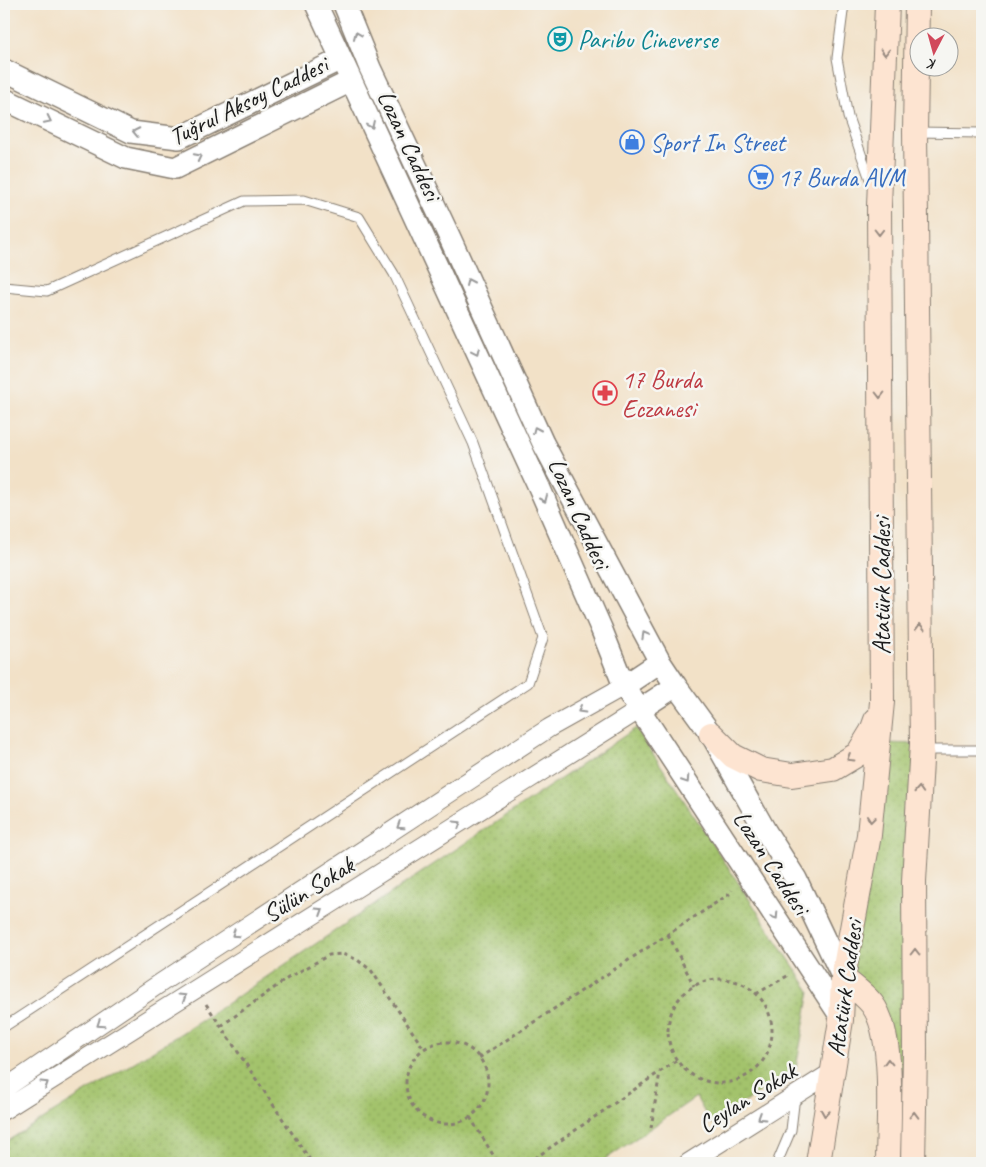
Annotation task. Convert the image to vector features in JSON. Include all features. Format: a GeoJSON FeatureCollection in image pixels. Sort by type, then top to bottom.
{"type":"FeatureCollection","features":[{"type":"Feature","properties":{"kind":"main road","name":"Atatürk Caddesi"},"geometry":{"type":"LineString","coordinates":[[818,1163],[841,1017],[843,978],[869,835],[882,702],[879,206],[887,4]]}},
{"type":"Feature","properties":{"kind":"main road","name":"Atatürk Caddesi"},"geometry":{"type":"LineString","coordinates":[[913,1163],[915,1054],[914,881],[921,750],[915,132],[917,4]]}},
{"type":"Feature","properties":{"kind":"main road"},"geometry":{"type":"LineString","coordinates":[[711,734],[733,756],[761,770],[792,775],[833,769],[858,754],[872,731],[882,702]]}},
{"type":"Feature","properties":{"kind":"main road"},"geometry":{"type":"LineString","coordinates":[[843,978],[872,1004],[882,1022],[887,1044],[888,1163]]}},
{"type":"Feature","properties":{"kind":"street","name":"Lozan Caddesi"},"geometry":{"type":"LineString","coordinates":[[316,4],[539,487],[601,628],[624,686],[841,1017]]}},
{"type":"Feature","properties":{"kind":"street","name":"Lozan Caddesi"},"geometry":{"type":"LineString","coordinates":[[344,4],[370,68],[543,443],[660,662],[711,734],[766,832],[796,879],[843,978]]}},
{"type":"Feature","properties":{"kind":"street","name":"Tuğrul Aksoy Caddesi"},"geometry":{"type":"LineString","coordinates":[[4,70],[131,132],[179,138],[341,59]]}},
{"type":"Feature","properties":{"kind":"street","name":"Tuğrul Aksoy Caddesi"},"geometry":{"type":"LineString","coordinates":[[4,99],[126,158],[175,168],[350,81]]}},
{"type":"Feature","properties":{"kind":"street"},"geometry":{"type":"LineString","coordinates":[[624,686],[660,662]]}},
{"type":"Feature","properties":{"kind":"street","name":"Sülün Sokak"},"geometry":{"type":"LineString","coordinates":[[4,1089],[162,982],[549,728],[624,686]]}},
{"type":"Feature","properties":{"kind":"street"},"geometry":{"type":"LineString","coordinates":[[639,710],[676,686]]}},
{"type":"Feature","properties":{"kind":"street","name":"Sülün Sokak"},"geometry":{"type":"LineString","coordinates":[[4,1110],[639,710]]}},
{"type":"Feature","properties":{"kind":"street","name":"Ceylan Sokak"},"geometry":{"type":"LineString","coordinates":[[688,1163],[832,1072]]}},
{"type":"Feature","properties":{"kind":"lane"},"geometry":{"type":"LineString","coordinates":[[844,4],[837,58],[848,117],[879,206]]}},
{"type":"Feature","properties":{"kind":"lane"},"geometry":{"type":"LineString","coordinates":[[915,132],[982,133]]}},
{"type":"Feature","properties":{"kind":"lane"},"geometry":{"type":"LineString","coordinates":[[4,287],[47,291],[244,201],[304,200],[359,217],[394,274],[473,443],[542,638],[528,683],[4,1027]]}},
{"type":"Feature","properties":{"kind":"lane"},"geometry":{"type":"LineString","coordinates":[[921,750],[982,750]]}},
{"type":"Feature","properties":{"kind":"lane"},"geometry":{"type":"LineString","coordinates":[[777,1163],[792,1130],[795,1095]]}},
{"type":"Feature","properties":{"kind":"path"},"geometry":{"type":"LineString","coordinates":[[479,1058],[731,893],[739,861]]}},
{"type":"Feature","properties":{"kind":"path"},"geometry":{"type":"LineString","coordinates":[[668,934],[694,986]]}},
{"type":"Feature","properties":{"kind":"path"},"geometry":{"type":"LineString","coordinates":[[221,1026],[288,978],[329,956],[342,954],[356,959],[370,970],[424,1049]]}},
{"type":"Feature","properties":{"kind":"path"},"geometry":{"type":"LineString","coordinates":[[756,994],[806,964]]}},
{"type":"Feature","properties":{"kind":"path"},"geometry":{"type":"LineString","coordinates":[[718,978],[735,981],[750,988],[756,994],[762,1000],[770,1015],[772,1032],[768,1049],[760,1063],[748,1075],[732,1081],[714,1082],[698,1078],[683,1068],[673,1054],[668,1037],[668,1020],[675,1004],[686,990],[701,982],[718,978]]}},
{"type":"Feature","properties":{"kind":"path"},"geometry":{"type":"LineString","coordinates":[[196,989],[312,1163]]}},
{"type":"Feature","properties":{"kind":"path"},"geometry":{"type":"LineString","coordinates":[[450,1042],[463,1045],[479,1058],[488,1076],[488,1090],[484,1103],[475,1114],[464,1121],[450,1125],[436,1123],[424,1118],[414,1109],[408,1097],[406,1084],[408,1070],[414,1058],[424,1049],[436,1044],[450,1042]]}},
{"type":"Feature","properties":{"kind":"path"},"geometry":{"type":"LineString","coordinates":[[528,1163],[677,1060]]}},
{"type":"Feature","properties":{"kind":"path"},"geometry":{"type":"LineString","coordinates":[[652,1128],[660,1071]]}},
{"type":"Feature","properties":{"kind":"path"},"geometry":{"type":"LineString","coordinates":[[470,1117],[498,1163]]}},
{"type":"Feature","properties":{"kind":"green space"},"geometry":{"type":"Polygon","coordinates":[[[636,728],[810,991],[796,1068],[711,1124],[696,1097],[600,1163],[4,1163],[4,1143],[204,1019],[636,728]]]}},
{"type":"Feature","properties":{"kind":"green space"},"geometry":{"type":"Polygon","coordinates":[[[878,743],[922,744],[913,1163],[888,1163],[887,1045],[843,978],[878,743]]]}},
{"type":"Feature","properties":{"kind":"place","name":"Paribu Cineverse"},"geometry":{"type":"Point","coordinates":[560,39]}},
{"type":"Feature","properties":{"kind":"place","name":"Sport In Street"},"geometry":{"type":"Point","coordinates":[632,142]}},
{"type":"Feature","properties":{"kind":"place","name":"17 Burda AVM"},"geometry":{"type":"Point","coordinates":[761,177]}},
{"type":"Feature","properties":{"kind":"place","name":"17 Burda Eczanesi"},"geometry":{"type":"Point","coordinates":[605,393]}}]}
